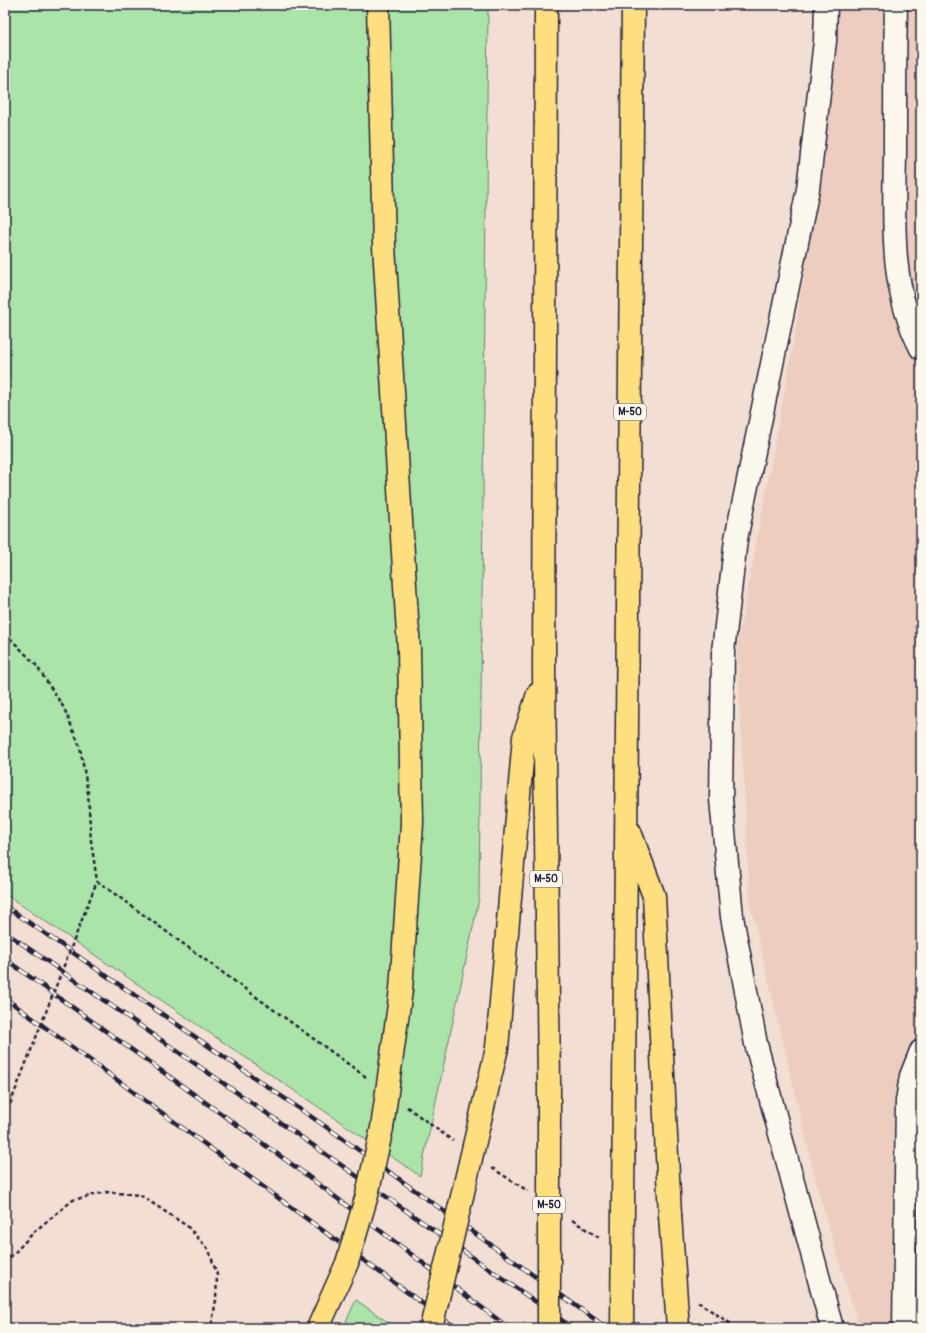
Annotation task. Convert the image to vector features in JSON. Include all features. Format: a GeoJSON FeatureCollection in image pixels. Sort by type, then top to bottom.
{"type":"FeatureCollection","features":[{"type":"Feature","properties":{"kind":"highway"},"geometry":{"type":"LineString","coordinates":[[327,1328],[366,1195],[382,1128],[401,990],[412,823],[409,658],[384,246],[378,5]]}},
{"type":"Feature","properties":{"kind":"highway","name":"M-50"},"geometry":{"type":"LineString","coordinates":[[546,5],[544,674],[549,1328]]}},
{"type":"Feature","properties":{"kind":"highway","name":"M-50"},"geometry":{"type":"LineString","coordinates":[[622,1328],[625,820],[633,5]]}},
{"type":"Feature","properties":{"kind":"highway"},"geometry":{"type":"LineString","coordinates":[[431,1328],[497,1048],[524,737],[544,674]]}},
{"type":"Feature","properties":{"kind":"highway"},"geometry":{"type":"LineString","coordinates":[[625,820],[654,896],[670,1215],[678,1328]]}},
{"type":"Feature","properties":{"kind":"highway"},"geometry":{"type":"LineString","coordinates":[[318,1328],[347,1263]]}},
{"type":"Feature","properties":{"kind":"lane"},"geometry":{"type":"LineString","coordinates":[[826,5],[825,41],[808,189],[736,540],[724,652],[721,799],[732,917],[756,1044],[832,1328]]}},
{"type":"Feature","properties":{"kind":"lane"},"geometry":{"type":"LineString","coordinates":[[896,5],[894,244],[899,285],[918,334]]}},
{"type":"Feature","properties":{"kind":"lane"},"geometry":{"type":"LineString","coordinates":[[904,1328],[913,1272],[913,1227],[907,1101],[912,1076],[921,1051]]}},
{"type":"Feature","properties":{"kind":"path"},"geometry":{"type":"LineString","coordinates":[[5,633],[36,665],[64,708],[80,747],[88,793],[91,841],[97,881],[5,1116]]}},
{"type":"Feature","properties":{"kind":"path"},"geometry":{"type":"LineString","coordinates":[[97,881],[369,1079]]}},
{"type":"Feature","properties":{"kind":"path"},"geometry":{"type":"LineString","coordinates":[[401,1102],[459,1145]]}},
{"type":"Feature","properties":{"kind":"path"},"geometry":{"type":"LineString","coordinates":[[492,1168],[531,1194]]}},
{"type":"Feature","properties":{"kind":"path"},"geometry":{"type":"LineString","coordinates":[[5,1263],[35,1231],[74,1200],[106,1192],[140,1195],[187,1226],[209,1250],[217,1276],[216,1300],[211,1328]]}},
{"type":"Feature","properties":{"kind":"path"},"geometry":{"type":"LineString","coordinates":[[571,1220],[604,1241]]}},
{"type":"Feature","properties":{"kind":"path"},"geometry":{"type":"LineString","coordinates":[[698,1302],[738,1328]]}},
{"type":"Feature","properties":{"kind":"shaded area"},"geometry":{"type":"Polygon","coordinates":[[[837,5],[921,5],[921,1328],[859,1328],[819,1194],[750,903],[737,648],[795,334],[837,49],[837,5]]]}},
{"type":"Feature","properties":{"kind":"green space"},"geometry":{"type":"Polygon","coordinates":[[[5,5],[488,5],[479,899],[420,1176],[5,894],[5,5]]]}},
{"type":"Feature","properties":{"kind":"green space"},"geometry":{"type":"Polygon","coordinates":[[[356,1300],[396,1328],[343,1328],[356,1300]]]}},
{"type":"Feature","properties":{"kind":"railway"},"geometry":{"type":"LineString","coordinates":[[5,906],[332,1131],[607,1328]]}},
{"type":"Feature","properties":{"kind":"railway"},"geometry":{"type":"LineString","coordinates":[[5,932],[317,1148],[573,1328]]}},
{"type":"Feature","properties":{"kind":"railway"},"geometry":{"type":"LineString","coordinates":[[5,959],[297,1168],[509,1328]]}},
{"type":"Feature","properties":{"kind":"railway"},"geometry":{"type":"LineString","coordinates":[[5,998],[456,1328]]}}]}
